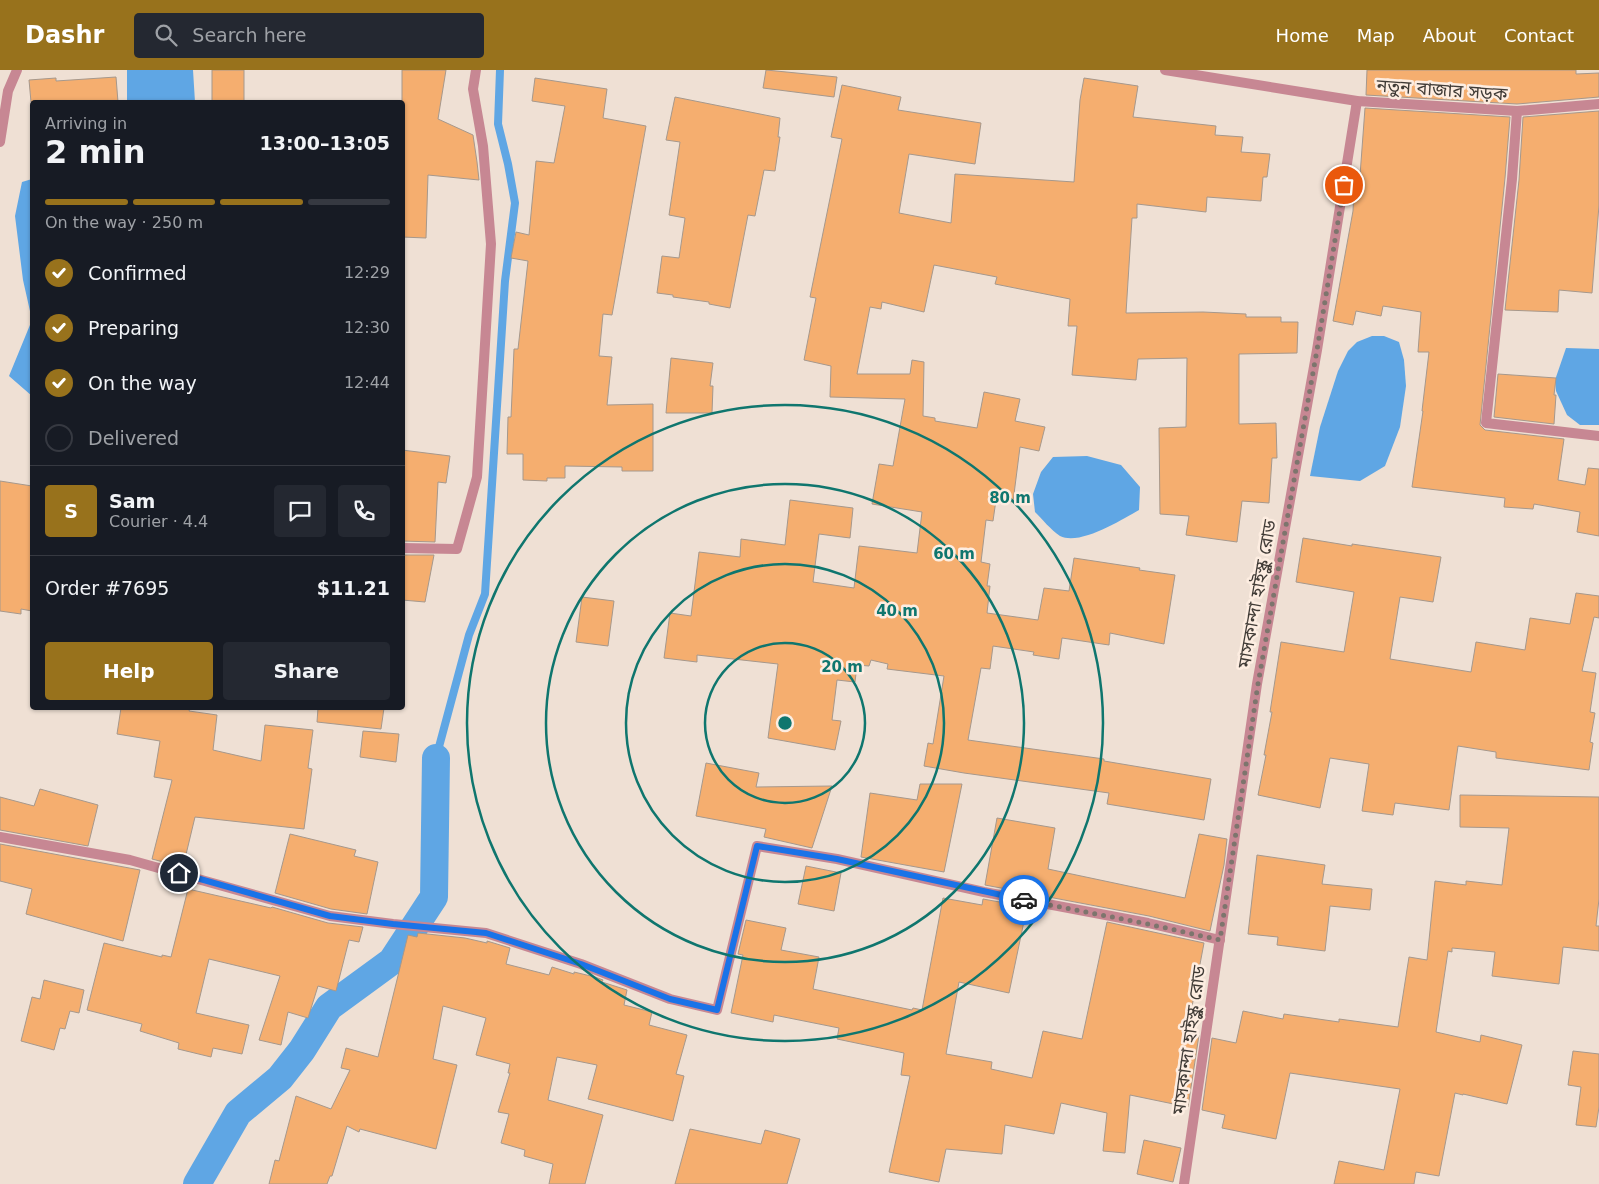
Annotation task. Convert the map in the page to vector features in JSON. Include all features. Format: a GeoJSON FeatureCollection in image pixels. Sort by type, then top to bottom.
{"type":"FeatureCollection","features":[{"type":"Feature","properties":{"kind":"street"},"geometry":{"type":"LineString","coordinates":[[0,142],[8,91],[16,70]]}},
{"type":"Feature","properties":{"kind":"street"},"geometry":{"type":"LineString","coordinates":[[405,548],[457,549],[476,477],[491,244],[482,146],[473,89],[476,70]]}},
{"type":"Feature","properties":{"kind":"street","name":"নতুন বাজার সড়ক"},"geometry":{"type":"LineString","coordinates":[[1165,70],[1357,100],[1517,111],[1599,104]]}},
{"type":"Feature","properties":{"kind":"street","name":"মাসকান্দা হাইস্কুল রোড"},"geometry":{"type":"LineString","coordinates":[[1184,1184],[1258,684],[1317,350],[1357,100]]}},
{"type":"Feature","properties":{"kind":"street"},"geometry":{"type":"LineString","coordinates":[[1517,111],[1512,178],[1486,424],[1599,436]]}},
{"type":"Feature","properties":{"kind":"street"},"geometry":{"type":"LineString","coordinates":[[0,837],[130,860],[330,916],[486,933],[581,964],[670,999],[717,1010],[757,846],[837,859],[984,892],[1220,940]]}},
{"type":"Feature","properties":{"kind":"water"},"geometry":{"type":"Polygon","coordinates":[[[127,70],[193,70],[195,100],[127,100],[127,70]]]}},
{"type":"Feature","properties":{"kind":"water"},"geometry":{"type":"Polygon","coordinates":[[[30,180],[30,311],[23,280],[15,216],[22,182],[30,180]]]}},
{"type":"Feature","properties":{"kind":"water"},"geometry":{"type":"Polygon","coordinates":[[[30,325],[30,394],[9,376],[30,325]]]}},
{"type":"Feature","properties":{"kind":"water"},"geometry":{"type":"Polygon","coordinates":[[[1372,336],[1384,336],[1399,342],[1404,360],[1406,386],[1400,427],[1385,466],[1360,481],[1310,476],[1320,427],[1338,371],[1348,351],[1357,342],[1372,336]]]}},
{"type":"Feature","properties":{"kind":"water"},"geometry":{"type":"Polygon","coordinates":[[[1566,348],[1599,349],[1599,425],[1580,425],[1567,415],[1556,391],[1555,380],[1566,348]]]}},
{"type":"Feature","properties":{"kind":"water"},"geometry":{"type":"Polygon","coordinates":[[[1087,456],[1121,465],[1140,487],[1139,510],[1089,535],[1078,538],[1060,536],[1035,512],[1033,494],[1041,472],[1053,457],[1087,456]]]}},
{"type":"Feature","properties":{"kind":"building"},"geometry":{"type":"Polygon","coordinates":[[[212,70],[244,70],[244,100],[212,100],[212,70]]]}},
{"type":"Feature","properties":{"kind":"building"},"geometry":{"type":"Polygon","coordinates":[[[402,70],[446,70],[438,119],[473,135],[479,180],[428,175],[426,238],[405,237],[405,100],[402,100],[402,70]]]}},
{"type":"Feature","properties":{"kind":"building"},"geometry":{"type":"Polygon","coordinates":[[[766,70],[837,77],[834,97],[763,88],[766,70]]]}},
{"type":"Feature","properties":{"kind":"building"},"geometry":{"type":"Polygon","coordinates":[[[1367,70],[1576,70],[1576,74],[1599,73],[1599,97],[1517,104],[1366,95],[1367,70]]]}},
{"type":"Feature","properties":{"kind":"building"},"geometry":{"type":"Polygon","coordinates":[[[116,77],[118,100],[31,100],[29,80],[56,78],[56,81],[116,77]]]}},
{"type":"Feature","properties":{"kind":"building"},"geometry":{"type":"Polygon","coordinates":[[[535,78],[607,89],[603,118],[646,126],[612,315],[603,314],[599,356],[612,357],[607,405],[653,404],[653,471],[622,471],[622,467],[565,466],[565,478],[547,478],[547,481],[523,480],[523,454],[507,454],[508,417],[511,417],[514,349],[518,349],[528,261],[511,258],[516,232],[529,235],[536,161],[554,163],[565,106],[532,101],[535,78]]]}},
{"type":"Feature","properties":{"kind":"building"},"geometry":{"type":"Polygon","coordinates":[[[1084,78],[1138,86],[1133,117],[1216,126],[1215,135],[1243,137],[1241,152],[1270,154],[1267,177],[1263,177],[1261,201],[1207,197],[1206,212],[1137,204],[1137,218],[1132,218],[1126,313],[1203,312],[1246,314],[1246,317],[1281,317],[1281,322],[1298,322],[1297,353],[1239,354],[1239,424],[1276,423],[1277,458],[1272,458],[1269,503],[1242,501],[1237,542],[1186,535],[1189,516],[1160,514],[1159,428],[1186,427],[1187,358],[1138,359],[1136,380],[1072,375],[1077,326],[1068,326],[1070,299],[995,284],[997,277],[934,265],[924,312],[882,302],[881,309],[870,307],[857,374],[910,374],[912,360],[924,362],[923,416],[935,418],[935,421],[977,428],[984,392],[1020,399],[1015,421],[1045,427],[1039,451],[1020,447],[1013,502],[996,500],[993,521],[986,520],[981,562],[990,564],[987,586],[990,586],[987,613],[1038,620],[1044,588],[1069,591],[1074,558],[1175,575],[1164,644],[1110,633],[1109,645],[1062,638],[1059,659],[1033,655],[1034,652],[993,646],[990,669],[981,668],[968,740],[1104,759],[1104,761],[1211,779],[1204,820],[1107,804],[1109,793],[924,766],[928,743],[933,744],[944,676],[887,669],[888,664],[871,660],[869,666],[857,665],[855,682],[837,680],[832,720],[841,721],[835,750],[768,738],[778,664],[697,655],[697,662],[664,658],[670,613],[691,616],[699,552],[740,557],[741,539],[785,545],[790,500],[853,508],[850,538],[819,534],[813,582],[854,588],[859,546],[917,553],[922,512],[872,504],[879,464],[893,466],[905,399],[830,397],[831,366],[804,360],[816,298],[810,297],[842,139],[831,137],[842,85],[901,97],[898,110],[981,123],[975,164],[909,154],[899,213],[951,223],[955,174],[1074,182],[1080,100],[1084,78]]]}},
{"type":"Feature","properties":{"kind":"building"},"geometry":{"type":"Polygon","coordinates":[[[675,97],[780,118],[778,137],[780,137],[775,171],[764,170],[755,216],[748,215],[730,308],[709,304],[709,302],[657,293],[662,256],[679,258],[685,218],[669,215],[680,142],[666,140],[675,97]]]}},
{"type":"Feature","properties":{"kind":"building"},"geometry":{"type":"Polygon","coordinates":[[[1365,108],[1510,117],[1480,425],[1485,430],[1564,439],[1558,480],[1585,485],[1588,468],[1599,469],[1599,536],[1577,532],[1580,512],[1534,504],[1533,509],[1504,507],[1505,498],[1412,487],[1429,352],[1418,352],[1421,312],[1383,306],[1381,316],[1356,311],[1353,325],[1333,321],[1353,211],[1354,189],[1359,189],[1365,108]]]}},
{"type":"Feature","properties":{"kind":"building"},"geometry":{"type":"Polygon","coordinates":[[[1599,111],[1599,205],[1592,293],[1559,290],[1558,312],[1505,310],[1519,180],[1523,117],[1599,111]]]}},
{"type":"Feature","properties":{"kind":"building"},"geometry":{"type":"Polygon","coordinates":[[[671,358],[713,363],[710,386],[713,386],[712,413],[666,413],[671,358]]]}},
{"type":"Feature","properties":{"kind":"building"},"geometry":{"type":"Polygon","coordinates":[[[1498,374],[1556,378],[1554,424],[1494,417],[1498,374]]]}},
{"type":"Feature","properties":{"kind":"building"},"geometry":{"type":"Polygon","coordinates":[[[405,450],[450,456],[446,483],[438,482],[435,542],[405,541],[405,450]]]}},
{"type":"Feature","properties":{"kind":"building"},"geometry":{"type":"Polygon","coordinates":[[[0,481],[30,486],[30,611],[21,609],[21,614],[0,611],[0,481]]]}},
{"type":"Feature","properties":{"kind":"building"},"geometry":{"type":"Polygon","coordinates":[[[1303,538],[1441,557],[1433,602],[1400,597],[1390,659],[1471,672],[1476,642],[1525,650],[1530,618],[1570,624],[1576,593],[1599,596],[1599,618],[1594,617],[1582,671],[1596,673],[1590,712],[1595,713],[1590,742],[1593,743],[1589,770],[1496,758],[1496,752],[1458,746],[1449,810],[1395,803],[1393,815],[1362,811],[1369,764],[1330,758],[1320,808],[1258,795],[1266,755],[1264,755],[1272,712],[1270,712],[1281,642],[1344,652],[1354,592],[1296,582],[1303,538]]]}},
{"type":"Feature","properties":{"kind":"building"},"geometry":{"type":"Polygon","coordinates":[[[405,555],[434,555],[425,602],[405,600],[405,555]]]}},
{"type":"Feature","properties":{"kind":"building"},"geometry":{"type":"Polygon","coordinates":[[[582,597],[614,601],[608,646],[576,642],[582,597]]]}},
{"type":"Feature","properties":{"kind":"building"},"geometry":{"type":"Polygon","coordinates":[[[121,710],[189,710],[217,715],[213,750],[261,761],[265,725],[313,730],[308,768],[312,769],[304,829],[195,817],[183,867],[152,859],[172,780],[154,777],[160,741],[117,734],[121,710]]]}},
{"type":"Feature","properties":{"kind":"building"},"geometry":{"type":"Polygon","coordinates":[[[318,710],[384,710],[381,729],[317,722],[318,710]]]}},
{"type":"Feature","properties":{"kind":"building"},"geometry":{"type":"Polygon","coordinates":[[[363,731],[399,734],[396,762],[360,757],[363,731]]]}},
{"type":"Feature","properties":{"kind":"building"},"geometry":{"type":"Polygon","coordinates":[[[706,763],[759,773],[756,787],[832,786],[812,848],[764,837],[766,829],[696,816],[706,763]]]}},
{"type":"Feature","properties":{"kind":"building"},"geometry":{"type":"Polygon","coordinates":[[[920,784],[962,784],[944,872],[861,857],[870,793],[917,800],[920,784]]]}},
{"type":"Feature","properties":{"kind":"building"},"geometry":{"type":"Polygon","coordinates":[[[40,789],[98,805],[88,846],[0,830],[0,797],[34,806],[40,789]]]}},
{"type":"Feature","properties":{"kind":"building"},"geometry":{"type":"Polygon","coordinates":[[[1460,795],[1599,797],[1599,899],[1596,926],[1599,926],[1599,951],[1563,947],[1559,984],[1492,976],[1495,952],[1452,948],[1452,952],[1448,951],[1436,1032],[1480,1042],[1481,1035],[1522,1045],[1507,1104],[1455,1093],[1439,1176],[1416,1172],[1414,1184],[1334,1184],[1339,1161],[1384,1170],[1400,1089],[1290,1073],[1276,1139],[1222,1128],[1225,1115],[1202,1110],[1212,1038],[1236,1043],[1243,1011],[1283,1019],[1284,1014],[1339,1022],[1339,1019],[1398,1027],[1409,957],[1427,960],[1435,881],[1466,885],[1466,881],[1502,885],[1509,828],[1460,827],[1460,795]]]}},
{"type":"Feature","properties":{"kind":"building"},"geometry":{"type":"Polygon","coordinates":[[[997,818],[1055,828],[1048,869],[1185,898],[1199,834],[1227,839],[1224,865],[1210,931],[1149,916],[985,885],[997,818]]]}},
{"type":"Feature","properties":{"kind":"building"},"geometry":{"type":"Polygon","coordinates":[[[290,834],[356,850],[354,856],[378,862],[367,914],[331,909],[275,893],[290,834]]]}},
{"type":"Feature","properties":{"kind":"building"},"geometry":{"type":"Polygon","coordinates":[[[0,844],[140,870],[123,941],[26,914],[32,889],[0,881],[0,844]]]}},
{"type":"Feature","properties":{"kind":"building"},"geometry":{"type":"Polygon","coordinates":[[[1257,855],[1325,865],[1322,884],[1372,889],[1370,910],[1330,906],[1325,951],[1277,945],[1278,937],[1248,934],[1257,855]]]}},
{"type":"Feature","properties":{"kind":"building"},"geometry":{"type":"Polygon","coordinates":[[[806,866],[841,873],[834,911],[798,904],[806,866]]]}},
{"type":"Feature","properties":{"kind":"building"},"geometry":{"type":"Polygon","coordinates":[[[188,889],[272,907],[328,923],[363,927],[359,942],[349,940],[336,991],[318,986],[308,1018],[288,1012],[281,1045],[259,1040],[280,976],[209,959],[196,1013],[249,1025],[242,1054],[213,1048],[211,1057],[178,1049],[179,1043],[140,1031],[142,1024],[87,1010],[104,943],[162,957],[162,955],[171,957],[188,889]]]}},
{"type":"Feature","properties":{"kind":"building"},"geometry":{"type":"Polygon","coordinates":[[[943,898],[982,905],[983,899],[1027,907],[1009,993],[959,982],[946,1054],[992,1062],[991,1069],[1032,1078],[1043,1031],[1082,1039],[1107,922],[1204,943],[1187,1033],[1199,1035],[1188,1107],[1130,1095],[1125,1153],[1103,1151],[1107,1113],[1061,1103],[1054,1134],[1005,1125],[1002,1154],[946,1149],[939,1182],[889,1172],[910,1076],[901,1075],[904,1053],[837,1039],[839,1028],[774,1015],[773,1022],[731,1013],[743,955],[738,954],[746,920],[786,928],[781,950],[819,957],[813,989],[912,1010],[913,1008],[922,1010],[943,898]]]}},
{"type":"Feature","properties":{"kind":"building"},"geometry":{"type":"Polygon","coordinates":[[[418,933],[465,938],[487,943],[487,941],[510,948],[506,964],[549,975],[552,967],[574,974],[574,972],[595,977],[603,980],[602,982],[627,990],[624,1005],[652,1012],[649,1025],[687,1035],[676,1074],[684,1076],[673,1121],[588,1099],[597,1065],[557,1057],[548,1100],[603,1115],[585,1184],[549,1184],[553,1164],[524,1156],[525,1150],[501,1143],[509,1114],[498,1112],[510,1073],[508,1073],[510,1064],[476,1055],[486,1018],[443,1006],[433,1059],[457,1065],[436,1149],[360,1129],[359,1132],[347,1126],[332,1176],[330,1176],[327,1184],[269,1184],[275,1160],[279,1161],[296,1096],[331,1109],[350,1070],[341,1068],[346,1048],[378,1057],[408,935],[417,937],[418,933]]]}},
{"type":"Feature","properties":{"kind":"building"},"geometry":{"type":"Polygon","coordinates":[[[44,980],[84,990],[79,1013],[70,1011],[65,1029],[60,1028],[54,1050],[21,1041],[32,997],[40,999],[44,980]]]}},
{"type":"Feature","properties":{"kind":"building"},"geometry":{"type":"Polygon","coordinates":[[[1573,1051],[1599,1054],[1599,1107],[1596,1127],[1576,1125],[1581,1087],[1568,1085],[1573,1051]]]}},
{"type":"Feature","properties":{"kind":"building"},"geometry":{"type":"Polygon","coordinates":[[[690,1129],[761,1144],[765,1130],[800,1139],[787,1184],[675,1184],[690,1129]]]}},
{"type":"Feature","properties":{"kind":"building"},"geometry":{"type":"Polygon","coordinates":[[[1144,1140],[1181,1148],[1173,1182],[1137,1174],[1144,1140]]]}},
{"type":"Feature","properties":{"kind":"waterway"},"geometry":{"type":"LineString","coordinates":[[436,758],[469,635],[485,594],[505,281],[515,203],[498,124],[500,70]]}},
{"type":"Feature","properties":{"kind":"waterway"},"geometry":{"type":"LineString","coordinates":[[197,1184],[238,1113],[280,1078],[302,1050],[329,1007],[392,961],[434,897],[436,758]]}},
{"type":"Feature","properties":{"kind":"way so far"},"geometry":{"type":"LineString","coordinates":[[1024,900],[1220,940],[1258,684],[1344,185]]}},
{"type":"Feature","properties":{"kind":"route"},"geometry":{"type":"LineString","coordinates":[[179,873],[330,916],[486,933],[581,964],[670,999],[717,1010],[757,846],[837,859],[1024,900]]}}]}
